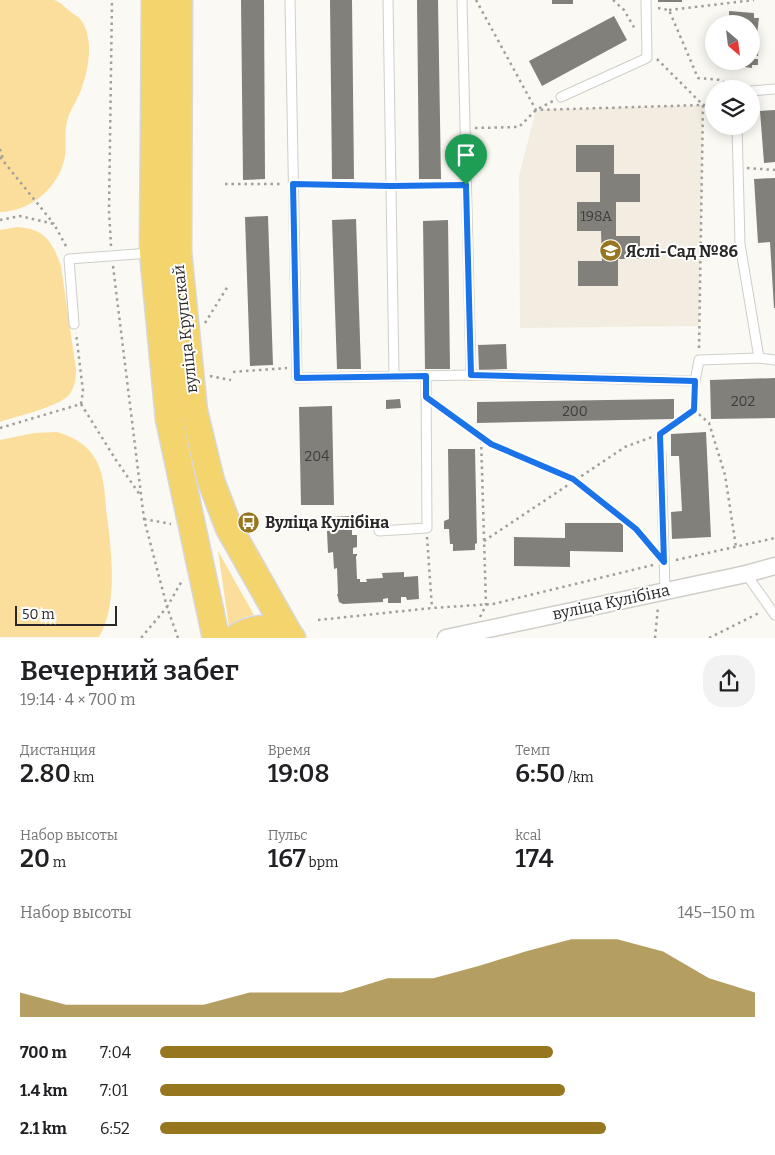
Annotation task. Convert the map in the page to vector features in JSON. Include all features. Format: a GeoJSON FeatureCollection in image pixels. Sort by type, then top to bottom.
{"type":"FeatureCollection","features":[{"type":"Feature","properties":{"kind":"main road","name":"вуліца Крупскай"},"geometry":{"type":"LineString","coordinates":[[155,0],[153,252],[169,419],[216,638]]}},
{"type":"Feature","properties":{"kind":"main road","name":"вуліца Крупскай"},"geometry":{"type":"LineString","coordinates":[[179,0],[178,252],[194,411],[211,481],[229,528],[291,637]]}},
{"type":"Feature","properties":{"kind":"main road"},"geometry":{"type":"LineString","coordinates":[[236,638],[242,633],[258,628],[275,630],[291,637]]}},
{"type":"Feature","properties":{"kind":"street","name":"вуліца Кулібіна"},"geometry":{"type":"LineString","coordinates":[[446,638],[473,635],[775,566]]}},
{"type":"Feature","properties":{"kind":"lane"},"geometry":{"type":"LineString","coordinates":[[290,0],[297,378],[471,375],[695,381],[699,360],[759,358],[775,360]]}},
{"type":"Feature","properties":{"kind":"lane"},"geometry":{"type":"LineString","coordinates":[[388,0],[394,376]]}},
{"type":"Feature","properties":{"kind":"lane"},"geometry":{"type":"LineString","coordinates":[[462,0],[471,375]]}},
{"type":"Feature","properties":{"kind":"lane"},"geometry":{"type":"LineString","coordinates":[[561,98],[647,58],[646,3]]}},
{"type":"Feature","properties":{"kind":"lane"},"geometry":{"type":"LineString","coordinates":[[760,90],[775,89]]}},
{"type":"Feature","properties":{"kind":"lane"},"geometry":{"type":"LineString","coordinates":[[738,135],[740,244],[759,358]]}},
{"type":"Feature","properties":{"kind":"lane"},"geometry":{"type":"LineString","coordinates":[[74,324],[69,259],[153,252]]}},
{"type":"Feature","properties":{"kind":"lane"},"geometry":{"type":"LineString","coordinates":[[379,531],[427,528],[426,376]]}},
{"type":"Feature","properties":{"kind":"lane"},"geometry":{"type":"LineString","coordinates":[[661,454],[664,562],[662,591]]}},
{"type":"Feature","properties":{"kind":"lane"},"geometry":{"type":"LineString","coordinates":[[746,574],[772,612]]}},
{"type":"Feature","properties":{"kind":"path"},"geometry":{"type":"LineString","coordinates":[[112,0],[109,211],[112,256],[144,519],[167,607],[178,638]]}},
{"type":"Feature","properties":{"kind":"path"},"geometry":{"type":"LineString","coordinates":[[476,0],[536,110]]}},
{"type":"Feature","properties":{"kind":"path"},"geometry":{"type":"LineString","coordinates":[[613,0],[624,10],[647,49],[703,105],[699,360]]}},
{"type":"Feature","properties":{"kind":"path"},"geometry":{"type":"LineString","coordinates":[[646,3],[668,10],[754,0]]}},
{"type":"Feature","properties":{"kind":"path"},"geometry":{"type":"LineString","coordinates":[[668,10],[698,78],[721,80]]}},
{"type":"Feature","properties":{"kind":"path"},"geometry":{"type":"LineString","coordinates":[[465,128],[519,127],[536,110],[561,98]]}},
{"type":"Feature","properties":{"kind":"path"},"geometry":{"type":"LineString","coordinates":[[536,110],[703,105]]}},
{"type":"Feature","properties":{"kind":"path"},"geometry":{"type":"LineString","coordinates":[[0,149],[3,160]]}},
{"type":"Feature","properties":{"kind":"path"},"geometry":{"type":"LineString","coordinates":[[0,157],[54,224],[67,244],[69,259]]}},
{"type":"Feature","properties":{"kind":"path"},"geometry":{"type":"LineString","coordinates":[[738,168],[775,170]]}},
{"type":"Feature","properties":{"kind":"path"},"geometry":{"type":"LineString","coordinates":[[225,184],[466,185]]}},
{"type":"Feature","properties":{"kind":"path"},"geometry":{"type":"LineString","coordinates":[[0,220],[20,216],[54,224]]}},
{"type":"Feature","properties":{"kind":"path"},"geometry":{"type":"LineString","coordinates":[[201,329],[228,286]]}},
{"type":"Feature","properties":{"kind":"path"},"geometry":{"type":"LineString","coordinates":[[74,324],[83,391],[81,404],[141,496]]}},
{"type":"Feature","properties":{"kind":"path"},"geometry":{"type":"LineString","coordinates":[[232,372],[296,367]]}},
{"type":"Feature","properties":{"kind":"path"},"geometry":{"type":"LineString","coordinates":[[210,375],[231,380]]}},
{"type":"Feature","properties":{"kind":"path"},"geometry":{"type":"LineString","coordinates":[[694,410],[695,381]]}},
{"type":"Feature","properties":{"kind":"path"},"geometry":{"type":"LineString","coordinates":[[426,397],[491,444],[575,481],[636,529],[664,562]]}},
{"type":"Feature","properties":{"kind":"path"},"geometry":{"type":"LineString","coordinates":[[0,428],[81,404]]}},
{"type":"Feature","properties":{"kind":"path"},"geometry":{"type":"LineString","coordinates":[[484,541],[624,446],[660,434],[694,410]]}},
{"type":"Feature","properties":{"kind":"path"},"geometry":{"type":"LineString","coordinates":[[694,410],[710,423],[725,474],[736,547]]}},
{"type":"Feature","properties":{"kind":"path"},"geometry":{"type":"LineString","coordinates":[[660,434],[661,454]]}},
{"type":"Feature","properties":{"kind":"path"},"geometry":{"type":"LineString","coordinates":[[473,635],[486,605],[481,437]]}},
{"type":"Feature","properties":{"kind":"path"},"geometry":{"type":"LineString","coordinates":[[144,519],[171,524],[170,516]]}},
{"type":"Feature","properties":{"kind":"path"},"geometry":{"type":"LineString","coordinates":[[427,528],[432,608]]}},
{"type":"Feature","properties":{"kind":"path"},"geometry":{"type":"LineString","coordinates":[[318,620],[432,608],[494,604],[664,562],[775,538]]}},
{"type":"Feature","properties":{"kind":"path"},"geometry":{"type":"LineString","coordinates":[[141,638],[167,607],[184,576]]}},
{"type":"Feature","properties":{"kind":"path"},"geometry":{"type":"LineString","coordinates":[[655,638],[662,591]]}},
{"type":"Feature","properties":{"kind":"path"},"geometry":{"type":"LineString","coordinates":[[709,638],[772,612]]}},
{"type":"Feature","properties":{"kind":"shaded area"},"geometry":{"type":"Polygon","coordinates":[[[0,0],[54,0],[58,2],[81,20],[88,35],[89,53],[81,91],[67,121],[65,156],[57,178],[42,196],[22,208],[0,212],[0,0]]]}},
{"type":"Feature","properties":{"kind":"shaded area","name":"Яслі-Сад №86"},"geometry":{"type":"Polygon","coordinates":[[[703,105],[699,326],[520,328],[519,176],[536,110],[703,105]]]}},
{"type":"Feature","properties":{"kind":"shaded area"},"geometry":{"type":"Polygon","coordinates":[[[17,227],[34,230],[41,234],[51,243],[58,257],[61,266],[76,376],[73,389],[64,399],[47,407],[0,422],[0,230],[17,227]]]}},
{"type":"Feature","properties":{"kind":"shaded area"},"geometry":{"type":"Polygon","coordinates":[[[57,432],[86,447],[95,458],[102,475],[112,574],[109,608],[105,623],[99,637],[0,637],[0,440],[34,433],[57,432]]]}},
{"type":"Feature","properties":{"kind":"shaded area"},"geometry":{"type":"Polygon","coordinates":[[[218,551],[254,615],[245,617],[229,627],[218,551]]]}},
{"type":"Feature","properties":{"kind":"building"},"geometry":{"type":"Polygon","coordinates":[[[241,0],[264,0],[265,179],[243,180],[241,0]]]}},
{"type":"Feature","properties":{"kind":"building"},"geometry":{"type":"Polygon","coordinates":[[[330,0],[352,0],[354,179],[332,179],[330,0]]]}},
{"type":"Feature","properties":{"kind":"building"},"geometry":{"type":"Polygon","coordinates":[[[417,0],[438,0],[441,179],[419,179],[417,0]]]}},
{"type":"Feature","properties":{"kind":"building"},"geometry":{"type":"Polygon","coordinates":[[[552,0],[573,0],[573,4],[552,4],[552,0]]]}},
{"type":"Feature","properties":{"kind":"building"},"geometry":{"type":"Polygon","coordinates":[[[658,0],[682,0],[682,2],[658,2],[658,0]]]}},
{"type":"Feature","properties":{"kind":"building"},"geometry":{"type":"Polygon","coordinates":[[[729,11],[754,13],[754,15],[729,15],[729,11]]]}},
{"type":"Feature","properties":{"kind":"building"},"geometry":{"type":"Polygon","coordinates":[[[614,16],[627,40],[542,86],[529,61],[614,16]]]}},
{"type":"Feature","properties":{"kind":"building"},"geometry":{"type":"Polygon","coordinates":[[[775,110],[775,162],[764,163],[760,111],[775,110]]]}},
{"type":"Feature","properties":{"kind":"building"},"geometry":{"type":"Polygon","coordinates":[[[576,145],[614,145],[614,174],[640,174],[640,202],[616,202],[616,236],[640,236],[640,259],[618,259],[618,286],[578,286],[578,261],[602,261],[601,231],[577,231],[577,202],[600,202],[600,172],[576,172],[576,145]]]}},
{"type":"Feature","properties":{"kind":"building"},"geometry":{"type":"Polygon","coordinates":[[[775,178],[774,308],[770,242],[758,243],[754,179],[775,178]]]}},
{"type":"Feature","properties":{"kind":"building"},"geometry":{"type":"Polygon","coordinates":[[[268,216],[273,365],[250,366],[245,217],[268,216]]]}},
{"type":"Feature","properties":{"kind":"building"},"geometry":{"type":"Polygon","coordinates":[[[356,219],[361,369],[337,369],[332,220],[356,219]]]}},
{"type":"Feature","properties":{"kind":"building"},"geometry":{"type":"Polygon","coordinates":[[[448,220],[450,369],[425,369],[423,221],[448,220]]]}},
{"type":"Feature","properties":{"kind":"building"},"geometry":{"type":"Polygon","coordinates":[[[506,344],[507,369],[479,370],[478,345],[506,344]]]}},
{"type":"Feature","properties":{"kind":"building"},"geometry":{"type":"Polygon","coordinates":[[[775,378],[775,418],[711,419],[710,380],[775,378]]]}},
{"type":"Feature","properties":{"kind":"building"},"geometry":{"type":"Polygon","coordinates":[[[400,399],[401,408],[386,409],[386,400],[400,399]]]}},
{"type":"Feature","properties":{"kind":"building"},"geometry":{"type":"Polygon","coordinates":[[[674,399],[674,419],[477,423],[477,402],[674,399]]]}},
{"type":"Feature","properties":{"kind":"building"},"geometry":{"type":"Polygon","coordinates":[[[332,406],[334,505],[301,505],[299,407],[332,406]]]}},
{"type":"Feature","properties":{"kind":"building"},"geometry":{"type":"Polygon","coordinates":[[[706,432],[711,537],[672,539],[671,512],[682,511],[679,456],[671,456],[671,434],[706,432]]]}},
{"type":"Feature","properties":{"kind":"building"},"geometry":{"type":"Polygon","coordinates":[[[448,449],[475,449],[477,543],[475,544],[475,550],[453,551],[453,544],[450,544],[449,529],[444,529],[444,521],[449,519],[448,449]]]}},
{"type":"Feature","properties":{"kind":"building"},"geometry":{"type":"Polygon","coordinates":[[[353,516],[354,530],[352,530],[352,535],[357,535],[357,547],[353,548],[353,554],[357,554],[357,579],[360,579],[360,582],[367,582],[366,579],[383,578],[382,573],[404,572],[404,577],[418,576],[419,599],[407,600],[406,597],[401,597],[401,603],[388,603],[388,598],[383,599],[383,602],[343,604],[339,602],[337,594],[337,568],[334,569],[333,552],[328,553],[327,531],[332,531],[331,517],[353,516]]]}},
{"type":"Feature","properties":{"kind":"building"},"geometry":{"type":"Polygon","coordinates":[[[565,523],[623,523],[623,552],[570,551],[570,567],[514,566],[514,537],[565,538],[565,523]]]}},
{"type":"Feature","properties":{"kind":"place","name":"Яслі-Сад №86"},"geometry":{"type":"Point","coordinates":[610,251]}},
{"type":"Feature","properties":{"kind":"place","name":"Вуліца Кулібіна"},"geometry":{"type":"Point","coordinates":[249,522]}},
{"type":"Feature","properties":{"kind":"route"},"geometry":{"type":"LineString","coordinates":[[293,184],[466,185],[471,375],[695,381],[694,410],[660,434],[664,562],[636,529],[573,479],[491,444],[426,397],[426,376],[297,378],[293,184]]}}]}
